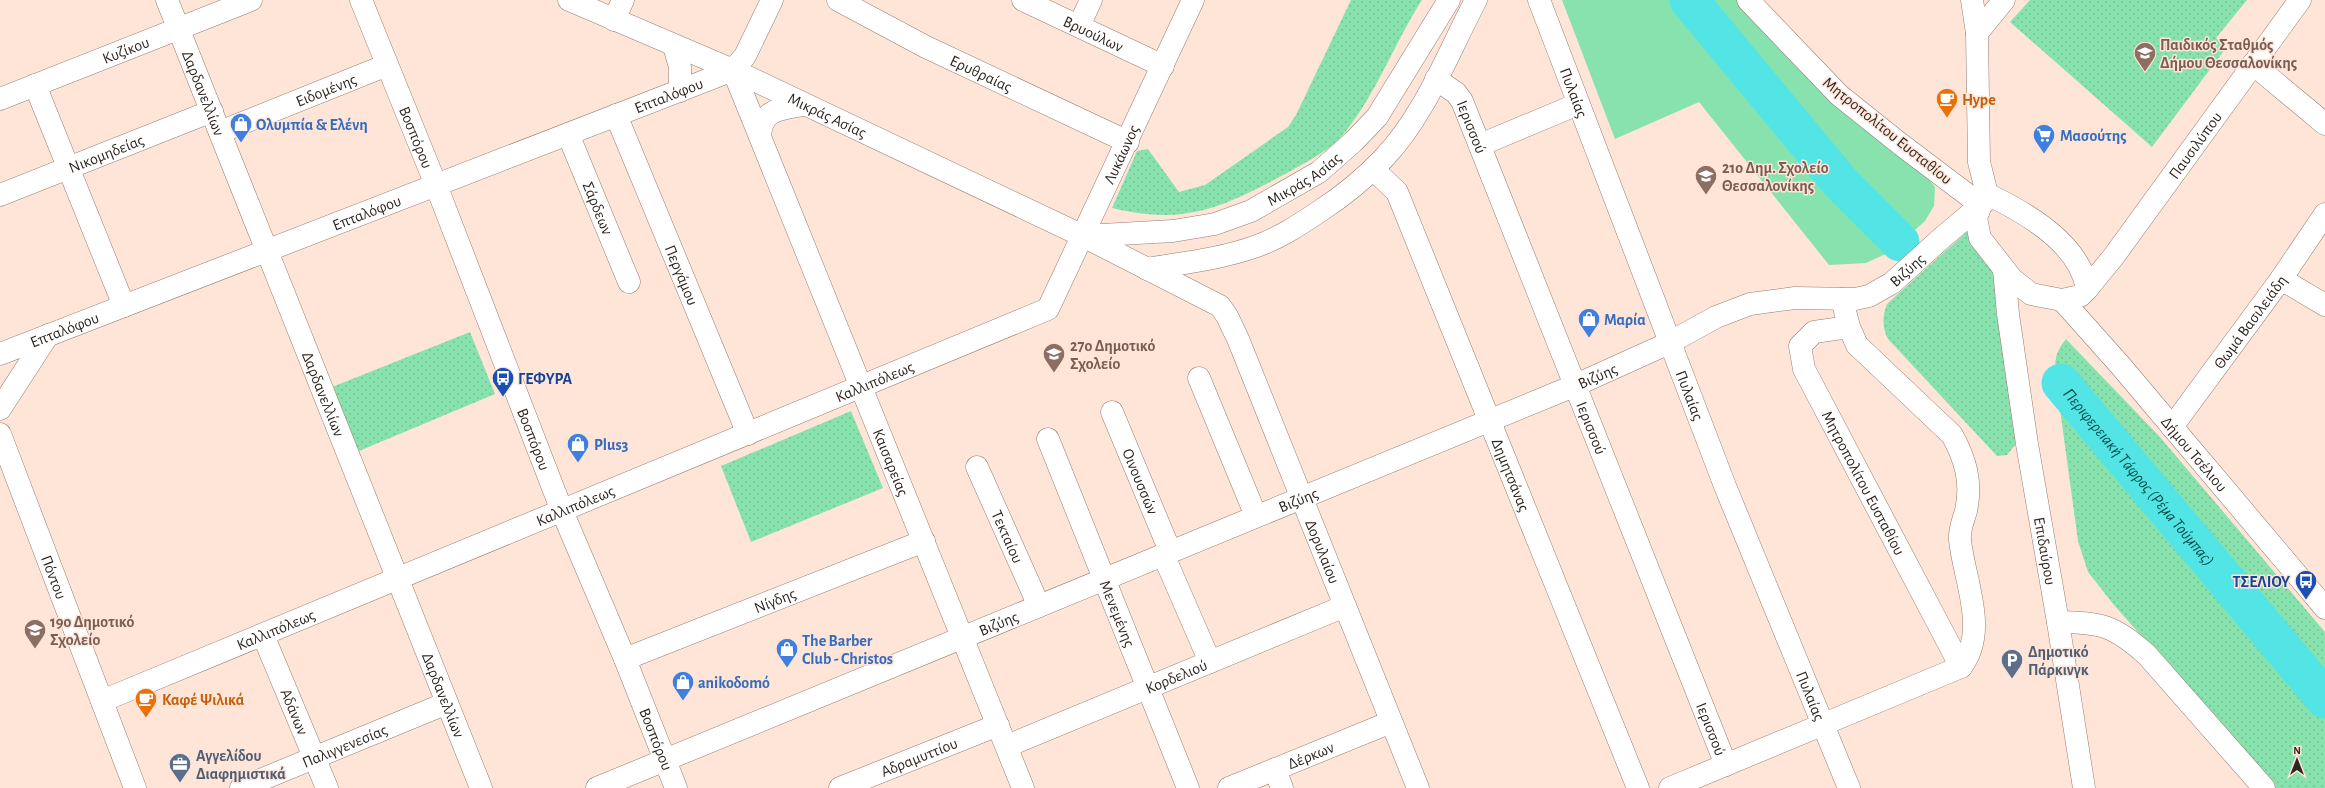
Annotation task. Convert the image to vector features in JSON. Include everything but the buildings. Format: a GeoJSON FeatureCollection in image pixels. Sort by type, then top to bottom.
{"type":"FeatureCollection","features":[{"type":"Feature","properties":{"kind":"street","name":"Δαρδανελλίων"},"geometry":{"type":"LineString","coordinates":[[167,0],[481,788]]}},
{"type":"Feature","properties":{"kind":"street","name":"Κυζίκου"},"geometry":{"type":"LineString","coordinates":[[0,99],[251,0]]}},
{"type":"Feature","properties":{"kind":"street","name":"Βοσπόρου"},"geometry":{"type":"LineString","coordinates":[[361,0],[436,185],[562,511],[625,659],[664,761],[676,788]]}},
{"type":"Feature","properties":{"kind":"street","name":"Μικράς Ασίας"},"geometry":{"type":"LineString","coordinates":[[569,0],[733,70],[803,105],[1083,236],[1214,302],[1228,316]]}},
{"type":"Feature","properties":{"kind":"street"},"geometry":{"type":"LineString","coordinates":[[614,20],[622,0]]}},
{"type":"Feature","properties":{"kind":"street"},"geometry":{"type":"LineString","coordinates":[[733,70],[745,56],[772,0]]}},
{"type":"Feature","properties":{"kind":"street","name":"Ερυθραίας"},"geometry":{"type":"LineString","coordinates":[[838,0],[926,47],[1128,142]]}},
{"type":"Feature","properties":{"kind":"street","name":"Βρυούλων"},"geometry":{"type":"LineString","coordinates":[[1023,0],[1164,66]]}},
{"type":"Feature","properties":{"kind":"street"},"geometry":{"type":"LineString","coordinates":[[1079,26],[1091,0]]}},
{"type":"Feature","properties":{"kind":"street","name":"Λυκάωνος"},"geometry":{"type":"LineString","coordinates":[[1048,309],[1164,66],[1193,0]]}},
{"type":"Feature","properties":{"kind":"street","name":"Μικράς Ασίας"},"geometry":{"type":"LineString","coordinates":[[1083,236],[1173,231],[1215,224],[1251,211],[1314,175],[1336,158],[1377,117],[1449,0]]}},
{"type":"Feature","properties":{"kind":"street"},"geometry":{"type":"LineString","coordinates":[[1147,268],[1219,256],[1269,241],[1331,204],[1373,169],[1400,137],[1436,79],[1476,0]]}},
{"type":"Feature","properties":{"kind":"street","name":"Πυλαίας"},"geometry":{"type":"LineString","coordinates":[[1539,0],[1669,343],[1849,788]]}},
{"type":"Feature","properties":{"kind":"street","name":"Μητροπολίτου Ευσταθίου"},"geometry":{"type":"LineString","coordinates":[[1748,0],[1840,95],[1898,143],[1985,202],[1993,197],[2029,216],[2073,254],[2084,274],[2087,289]]}},
{"type":"Feature","properties":{"kind":"street"},"geometry":{"type":"LineString","coordinates":[[1972,0],[1977,32],[1979,162],[1985,202],[1976,218],[1980,238],[2012,279],[2031,294],[2062,300],[2080,296],[2087,289]]}},
{"type":"Feature","properties":{"kind":"street"},"geometry":{"type":"LineString","coordinates":[[1977,32],[2004,0]]}},
{"type":"Feature","properties":{"kind":"street","name":"Παυσιλύπου"},"geometry":{"type":"LineString","coordinates":[[2087,289],[2114,256],[2300,0]]}},
{"type":"Feature","properties":{"kind":"street"},"geometry":{"type":"LineString","coordinates":[[674,46],[680,67],[680,91]]}},
{"type":"Feature","properties":{"kind":"street"},"geometry":{"type":"LineString","coordinates":[[2253,64],[2325,124]]}},
{"type":"Feature","properties":{"kind":"street","name":"Ειδομένης"},"geometry":{"type":"LineString","coordinates":[[220,132],[387,65]]}},
{"type":"Feature","properties":{"kind":"street","name":"Επταλόφου"},"geometry":{"type":"LineString","coordinates":[[0,354],[733,70]]}},
{"type":"Feature","properties":{"kind":"street","name":"Καισαρείας"},"geometry":{"type":"LineString","coordinates":[[733,70],[1023,788]]}},
{"type":"Feature","properties":{"kind":"street","name":"Ιερισσού"},"geometry":{"type":"LineString","coordinates":[[1436,79],[1456,93],[1462,101],[1726,765]]}},
{"type":"Feature","properties":{"kind":"street"},"geometry":{"type":"LineString","coordinates":[[35,85],[124,306]]}},
{"type":"Feature","properties":{"kind":"street"},"geometry":{"type":"LineString","coordinates":[[1480,145],[1578,104]]}},
{"type":"Feature","properties":{"kind":"street"},"geometry":{"type":"LineString","coordinates":[[760,136],[761,124],[770,114],[780,109],[803,105]]}},
{"type":"Feature","properties":{"kind":"street","name":"Νικομηδείας"},"geometry":{"type":"LineString","coordinates":[[0,195],[212,111]]}},
{"type":"Feature","properties":{"kind":"street","name":"Περγάμου"},"geometry":{"type":"LineString","coordinates":[[616,116],[748,434]]}},
{"type":"Feature","properties":{"kind":"street","name":"Σάρδεων"},"geometry":{"type":"LineString","coordinates":[[568,134],[629,282]]}},
{"type":"Feature","properties":{"kind":"street","name":"Δημητσάνας"},"geometry":{"type":"LineString","coordinates":[[1373,169],[1397,192],[1638,788]]}},
{"type":"Feature","properties":{"kind":"street","name":"Βιζύης"},"geometry":{"type":"LineString","coordinates":[[597,788],[963,638],[1166,552],[1576,385],[1669,343],[1701,324],[1750,304],[1795,298],[1842,299],[1869,296],[1892,283],[1944,236],[1985,202]]}},
{"type":"Feature","properties":{"kind":"street","name":"Θωμά Βασιλειάδη"},"geometry":{"type":"LineString","coordinates":[[2172,427],[2281,279],[2325,214]]}},
{"type":"Feature","properties":{"kind":"street","name":"Επιδαύρου"},"geometry":{"type":"LineString","coordinates":[[2004,268],[2008,314],[2044,547],[2058,622],[2084,788]]}},
{"type":"Feature","properties":{"kind":"street"},"geometry":{"type":"LineString","coordinates":[[2281,279],[2325,305]]}},
{"type":"Feature","properties":{"kind":"street"},"geometry":{"type":"LineString","coordinates":[[2008,314],[2016,301],[2028,292]]}},
{"type":"Feature","properties":{"kind":"street"},"geometry":{"type":"LineString","coordinates":[[1670,788],[1961,667],[1970,654],[1974,627],[1960,540],[1969,494],[1967,470],[1962,454],[1952,435],[1857,345],[1849,327],[1842,299]]}},
{"type":"Feature","properties":{"kind":"street","name":"Δήμου Τσέλιου"},"geometry":{"type":"LineString","coordinates":[[2062,300],[2325,608]]}},
{"type":"Feature","properties":{"kind":"street","name":"Καλλιπόλεως"},"geometry":{"type":"LineString","coordinates":[[102,702],[1048,309]]}},
{"type":"Feature","properties":{"kind":"street","name":"Δορυλαίου"},"geometry":{"type":"LineString","coordinates":[[1228,316],[1418,788]]}},
{"type":"Feature","properties":{"kind":"street","name":"Μητροπολίτου Ευσταθίου"},"geometry":{"type":"LineString","coordinates":[[1849,327],[1814,332],[1800,346],[1804,369],[1961,667]]}},
{"type":"Feature","properties":{"kind":"street"},"geometry":{"type":"LineString","coordinates":[[0,409],[48,335]]}},
{"type":"Feature","properties":{"kind":"street"},"geometry":{"type":"LineString","coordinates":[[1199,378],[1256,516]]}},
{"type":"Feature","properties":{"kind":"street","name":"Οινουσσών"},"geometry":{"type":"LineString","coordinates":[[1112,412],[1210,662]]}},
{"type":"Feature","properties":{"kind":"street","name":"Πόντου"},"geometry":{"type":"LineString","coordinates":[[0,434],[6,467],[102,702],[135,788]]}},
{"type":"Feature","properties":{"kind":"street","name":"Μενεμένης"},"geometry":{"type":"LineString","coordinates":[[1048,439],[1188,788]]}},
{"type":"Feature","properties":{"kind":"street","name":"Τεκταίου"},"geometry":{"type":"LineString","coordinates":[[978,467],[1039,606]]}},
{"type":"Feature","properties":{"kind":"street","name":"Νίγδης"},"geometry":{"type":"LineString","coordinates":[[625,659],[924,541]]}},
{"type":"Feature","properties":{"kind":"street","name":"Κορδελιού"},"geometry":{"type":"LineString","coordinates":[[1007,746],[1345,606]]}},
{"type":"Feature","properties":{"kind":"street"},"geometry":{"type":"LineString","coordinates":[[2058,622],[2082,622],[2102,625],[2117,631],[2128,638],[2147,655],[2264,788]]}},
{"type":"Feature","properties":{"kind":"street","name":"Αδάνων"},"geometry":{"type":"LineString","coordinates":[[263,635],[327,788]]}},
{"type":"Feature","properties":{"kind":"street","name":"Παλιγγενεσίας"},"geometry":{"type":"LineString","coordinates":[[241,788],[447,703]]}},
{"type":"Feature","properties":{"kind":"street","name":"Δέρκων"},"geometry":{"type":"LineString","coordinates":[[1229,788],[1279,779],[1392,722]]}},
{"type":"Feature","properties":{"kind":"street","name":"Αδραμυττίου"},"geometry":{"type":"LineString","coordinates":[[840,788],[998,725]]}},
{"type":"Feature","properties":{"kind":"green space"},"geometry":{"type":"Polygon","coordinates":[[[1351,0],[1422,0],[1367,100],[1340,138],[1311,159],[1287,173],[1223,204],[1183,214],[1162,215],[1138,213],[1112,208],[1137,151],[1148,149],[1179,192],[1205,185],[1288,127],[1296,115],[1351,0]]]}},
{"type":"Feature","properties":{"kind":"green space"},"geometry":{"type":"Polygon","coordinates":[[[1562,0],[1738,0],[1926,176],[1935,187],[1934,206],[1925,221],[1890,252],[1866,263],[1829,265],[1699,102],[1615,139],[1562,0]]]}},
{"type":"Feature","properties":{"kind":"green space"},"geometry":{"type":"Polygon","coordinates":[[[2030,0],[2247,0],[2216,38],[2226,48],[2152,147],[2010,22],[2030,0]]]}},
{"type":"Feature","properties":{"kind":"green space"},"geometry":{"type":"Polygon","coordinates":[[[1970,229],[1992,252],[2017,431],[2015,445],[2007,455],[1997,456],[1888,339],[1884,326],[1884,313],[1887,304],[1970,229]]]}},
{"type":"Feature","properties":{"kind":"green space"},"geometry":{"type":"Polygon","coordinates":[[[470,332],[495,394],[359,451],[332,387],[470,332]]]}},
{"type":"Feature","properties":{"kind":"green space"},"geometry":{"type":"Polygon","coordinates":[[[2066,339],[2159,436],[2325,632],[2325,788],[2276,788],[2114,605],[2088,572],[2078,541],[2057,387],[2056,356],[2066,339]]]}},
{"type":"Feature","properties":{"kind":"green space"},"geometry":{"type":"Polygon","coordinates":[[[851,411],[883,488],[751,542],[721,466],[851,411]]]}},
{"type":"Feature","properties":{"kind":"waterway","name":"Περιφερειακή Τάφρος (Ρέμα Τούμπας)"},"geometry":{"type":"LineString","coordinates":[[1689,0],[1840,182],[1900,242]]}},
{"type":"Feature","properties":{"kind":"waterway","name":"Περιφερειακή Τάφρος (Ρέμα Τούμπας)"},"geometry":{"type":"LineString","coordinates":[[2061,383],[2325,699]]}},
{"type":"Feature","properties":{"kind":"place","name":"Παιδικός Σταθμός Δήμου Θεσσαλονίκης"},"geometry":{"type":"Point","coordinates":[2145,72]}},
{"type":"Feature","properties":{"kind":"place","name":"Hype"},"geometry":{"type":"Point","coordinates":[1947,118]}},
{"type":"Feature","properties":{"kind":"place","name":"Ολυμπία & Ελένη"},"geometry":{"type":"Point","coordinates":[241,144]}},
{"type":"Feature","properties":{"kind":"place","name":"Μασούτης"},"geometry":{"type":"Point","coordinates":[2044,154]}},
{"type":"Feature","properties":{"kind":"place","name":"21ο Δημ. Σχολείο Θεσσαλονίκης"},"geometry":{"type":"Point","coordinates":[1706,196]}},
{"type":"Feature","properties":{"kind":"place","name":"Μαρία"},"geometry":{"type":"Point","coordinates":[1589,338]}},
{"type":"Feature","properties":{"kind":"place","name":"27ο Δημοτικό Σχολείο"},"geometry":{"type":"Point","coordinates":[1054,374]}},
{"type":"Feature","properties":{"kind":"place","name":"ΓΕΦΥΡΑ"},"geometry":{"type":"Point","coordinates":[503,398]}},
{"type":"Feature","properties":{"kind":"place","name":"Plus3"},"geometry":{"type":"Point","coordinates":[578,464]}},
{"type":"Feature","properties":{"kind":"place","name":"ΤΣΕΛΙΟΥ"},"geometry":{"type":"Point","coordinates":[2306,600]}},
{"type":"Feature","properties":{"kind":"place","name":"19ο Δημοτικό Σχολείο"},"geometry":{"type":"Point","coordinates":[35,650]}},
{"type":"Feature","properties":{"kind":"place","name":"The Barber Club - Christos"},"geometry":{"type":"Point","coordinates":[787,668]}},
{"type":"Feature","properties":{"kind":"place","name":"Δημοτικό Πάρκινγκ"},"geometry":{"type":"Point","coordinates":[2012,680]}},
{"type":"Feature","properties":{"kind":"place","name":"anikoδomό"},"geometry":{"type":"Point","coordinates":[683,702]}},
{"type":"Feature","properties":{"kind":"place","name":"Καφέ Ψιλικά"},"geometry":{"type":"Point","coordinates":[146,718]}},
{"type":"Feature","properties":{"kind":"place","name":"Αγγελίδου Διαφημιστικά"},"geometry":{"type":"Point","coordinates":[180,784]}}]}
